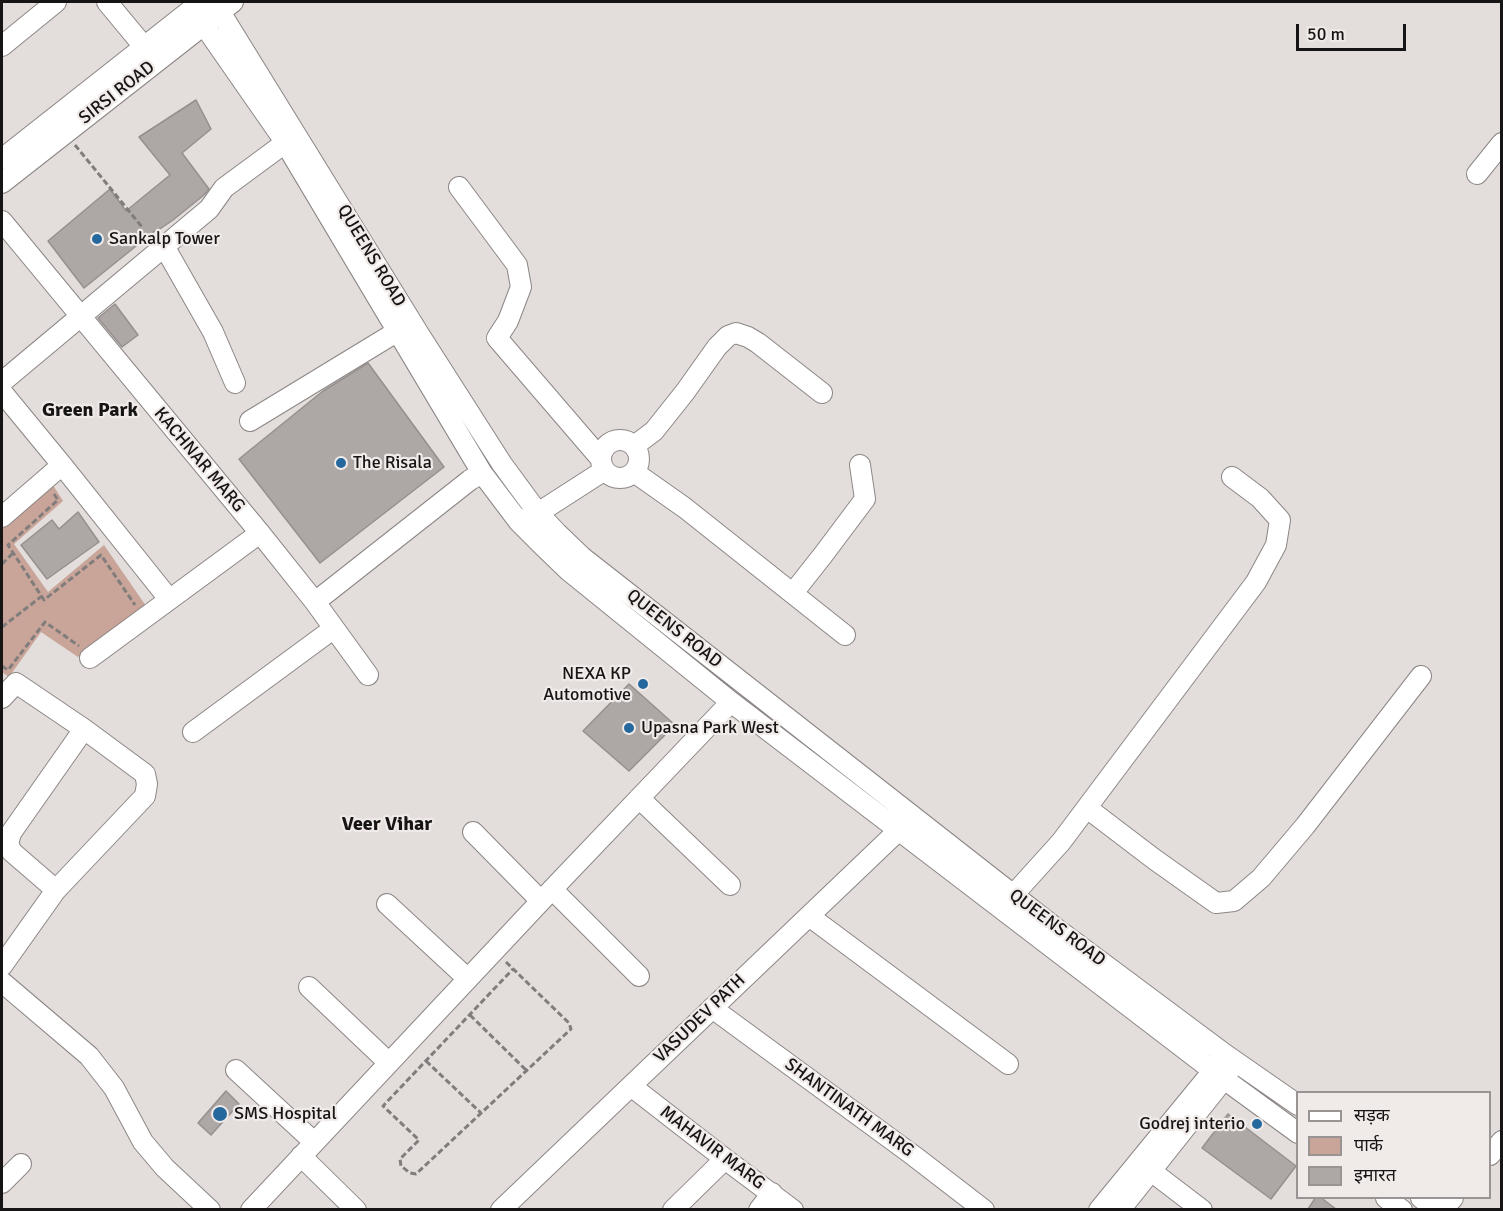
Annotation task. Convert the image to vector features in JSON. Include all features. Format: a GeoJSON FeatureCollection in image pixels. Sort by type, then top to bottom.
{"type":"FeatureCollection","features":[{"type":"Feature","properties":{"kind":"street"},"geometry":{"type":"LineString","coordinates":[[2,46],[56,2]]}},
{"type":"Feature","properties":{"kind":"street"},"geometry":{"type":"LineString","coordinates":[[107,2],[150,55]]}},
{"type":"Feature","properties":{"kind":"street","name":"SIRSI ROAD"},"geometry":{"type":"LineString","coordinates":[[2,183],[65,133],[150,55],[196,5]]}},
{"type":"Feature","properties":{"kind":"street","name":"QUEENS ROAD"},"geometry":{"type":"LineString","coordinates":[[196,5],[204,25],[285,143],[482,473],[519,522],[569,571],[731,702],[899,830],[1007,901]]}},
{"type":"Feature","properties":{"kind":"street","name":"SIRSI ROAD"},"geometry":{"type":"LineString","coordinates":[[2,159],[150,55],[204,25],[222,5]]}},
{"type":"Feature","properties":{"kind":"street","name":"QUEENS ROAD"},"geometry":{"type":"LineString","coordinates":[[222,5],[425,344],[502,464],[538,513],[557,533],[582,557],[1007,901],[1225,1066],[1296,1131]]}},
{"type":"Feature","properties":{"kind":"street"},"geometry":{"type":"LineString","coordinates":[[2,382],[209,209],[224,188],[285,143]]}},
{"type":"Feature","properties":{"kind":"street"},"geometry":{"type":"LineString","coordinates":[[1477,174],[1502,143]]}},
{"type":"Feature","properties":{"kind":"street"},"geometry":{"type":"LineString","coordinates":[[459,187],[517,265],[520,287],[508,321],[497,338],[603,465],[610,475],[622,478],[634,472],[639,456],[629,442],[616,441],[606,447],[603,465],[597,475],[538,513],[519,522]]}},
{"type":"Feature","properties":{"kind":"street","name":"KACHNAR MARG"},"geometry":{"type":"LineString","coordinates":[[2,221],[260,533],[315,602],[368,675]]}},
{"type":"Feature","properties":{"kind":"street"},"geometry":{"type":"LineString","coordinates":[[165,246],[213,332],[235,383]]}},
{"type":"Feature","properties":{"kind":"street"},"geometry":{"type":"LineString","coordinates":[[250,421],[398,331]]}},
{"type":"Feature","properties":{"kind":"street"},"geometry":{"type":"LineString","coordinates":[[634,446],[654,431],[686,392],[717,346],[728,336],[736,333],[748,337],[768,350],[822,393]]}},
{"type":"Feature","properties":{"kind":"street"},"geometry":{"type":"LineString","coordinates":[[2,392],[169,599]]}},
{"type":"Feature","properties":{"kind":"street"},"geometry":{"type":"LineString","coordinates":[[2,517],[62,465]]}},
{"type":"Feature","properties":{"kind":"street"},"geometry":{"type":"LineString","coordinates":[[793,593],[865,498],[860,465]]}},
{"type":"Feature","properties":{"kind":"street"},"geometry":{"type":"LineString","coordinates":[[634,472],[685,508],[845,635]]}},
{"type":"Feature","properties":{"kind":"street"},"geometry":{"type":"LineString","coordinates":[[315,602],[482,473]]}},
{"type":"Feature","properties":{"kind":"street"},"geometry":{"type":"LineString","coordinates":[[1007,901],[1061,842],[1087,808],[1256,582],[1276,545],[1280,520],[1260,498],[1232,477]]}},
{"type":"Feature","properties":{"kind":"street"},"geometry":{"type":"LineString","coordinates":[[84,652],[169,599],[260,533]]}},
{"type":"Feature","properties":{"kind":"street"},"geometry":{"type":"LineString","coordinates":[[193,732],[333,628]]}},
{"type":"Feature","properties":{"kind":"street"},"geometry":{"type":"LineString","coordinates":[[1087,808],[1216,903],[1234,901],[1261,878],[1305,826],[1421,676]]}},
{"type":"Feature","properties":{"kind":"street"},"geometry":{"type":"LineString","coordinates":[[2,698],[16,683],[84,729],[144,774],[147,784],[145,796],[56,890],[2,966]]}},
{"type":"Feature","properties":{"kind":"street"},"geometry":{"type":"LineString","coordinates":[[251,1209],[731,702]]}},
{"type":"Feature","properties":{"kind":"street"},"geometry":{"type":"LineString","coordinates":[[56,890],[12,852],[8,844],[11,833],[84,729]]}},
{"type":"Feature","properties":{"kind":"street"},"geometry":{"type":"LineString","coordinates":[[639,798],[730,885]]}},
{"type":"Feature","properties":{"kind":"street","name":"VASUDEV PATH"},"geometry":{"type":"LineString","coordinates":[[501,1209],[899,830]]}},
{"type":"Feature","properties":{"kind":"street"},"geometry":{"type":"LineString","coordinates":[[473,832],[639,976]]}},
{"type":"Feature","properties":{"kind":"street"},"geometry":{"type":"LineString","coordinates":[[387,904],[468,978]]}},
{"type":"Feature","properties":{"kind":"street"},"geometry":{"type":"LineString","coordinates":[[809,916],[1008,1065]]}},
{"type":"Feature","properties":{"kind":"street"},"geometry":{"type":"LineString","coordinates":[[2,982],[88,1056],[114,1088],[143,1142],[165,1168],[210,1209]]}},
{"type":"Feature","properties":{"kind":"street"},"geometry":{"type":"LineString","coordinates":[[309,987],[388,1063]]}},
{"type":"Feature","properties":{"kind":"street","name":"SHANTINATH MARG"},"geometry":{"type":"LineString","coordinates":[[712,1008],[984,1209]]}},
{"type":"Feature","properties":{"kind":"street"},"geometry":{"type":"LineString","coordinates":[[1119,1209],[1151,1171],[1225,1066]]}},
{"type":"Feature","properties":{"kind":"street"},"geometry":{"type":"LineString","coordinates":[[1100,1209],[1225,1066]]}},
{"type":"Feature","properties":{"kind":"street","name":"QUEENS ROAD"},"geometry":{"type":"LineString","coordinates":[[1225,1066],[1296,1105]]}},
{"type":"Feature","properties":{"kind":"street"},"geometry":{"type":"LineString","coordinates":[[236,1070],[308,1149],[356,1209]]}},
{"type":"Feature","properties":{"kind":"street","name":"MAHAVIR MARG"},"geometry":{"type":"LineString","coordinates":[[631,1086],[793,1209]]}},
{"type":"Feature","properties":{"kind":"street"},"geometry":{"type":"LineString","coordinates":[[1491,1154],[1502,1141]]}},
{"type":"Feature","properties":{"kind":"street"},"geometry":{"type":"LineString","coordinates":[[673,1209],[725,1159]]}},
{"type":"Feature","properties":{"kind":"street"},"geometry":{"type":"LineString","coordinates":[[2,1183],[21,1164]]}},
{"type":"Feature","properties":{"kind":"street"},"geometry":{"type":"LineString","coordinates":[[1151,1171],[1202,1209]]}},
{"type":"Feature","properties":{"kind":"street"},"geometry":{"type":"LineString","coordinates":[[759,1209],[772,1193]]}},
{"type":"Feature","properties":{"kind":"street"},"geometry":{"type":"LineString","coordinates":[[1389,1199],[1402,1209]]}},
{"type":"Feature","properties":{"kind":"street"},"geometry":{"type":"LineString","coordinates":[[1424,1199],[1437,1209]]}},
{"type":"Feature","properties":{"kind":"path"},"geometry":{"type":"LineString","coordinates":[[65,133],[142,227]]}},
{"type":"Feature","properties":{"kind":"path"},"geometry":{"type":"LineString","coordinates":[[51,489],[58,500],[8,545],[44,600],[100,555],[135,604]]}},
{"type":"Feature","properties":{"kind":"path"},"geometry":{"type":"LineString","coordinates":[[2,564],[13,553]]}},
{"type":"Feature","properties":{"kind":"path"},"geometry":{"type":"LineString","coordinates":[[2,627],[42,596]]}},
{"type":"Feature","properties":{"kind":"path"},"geometry":{"type":"LineString","coordinates":[[2,666],[8,670],[45,622],[84,652]]}},
{"type":"Feature","properties":{"kind":"path"},"geometry":{"type":"LineString","coordinates":[[493,952],[513,969],[569,1023],[571,1029],[416,1174],[410,1173],[401,1166],[400,1159],[419,1140],[383,1106],[513,969]]}},
{"type":"Feature","properties":{"kind":"path"},"geometry":{"type":"LineString","coordinates":[[470,1015],[526,1070]]}},
{"type":"Feature","properties":{"kind":"path"},"geometry":{"type":"LineString","coordinates":[[426,1061],[481,1113]]}},
{"type":"Feature","properties":{"kind":"green space"},"geometry":{"type":"Polygon","coordinates":[[[51,482],[63,501],[14,544],[48,592],[104,545],[146,606],[78,657],[41,632],[9,677],[2,672],[2,523],[51,482]]]}},
{"type":"Feature","properties":{"kind":"building"},"geometry":{"type":"Polygon","coordinates":[[[196,100],[211,129],[182,153],[209,189],[173,220],[156,230],[84,288],[48,241],[110,189],[126,211],[170,175],[139,137],[196,100]]]}},
{"type":"Feature","properties":{"kind":"building"},"geometry":{"type":"Polygon","coordinates":[[[115,304],[138,335],[122,347],[98,318],[115,304]]]}},
{"type":"Feature","properties":{"kind":"building","name":"The Risala"},"geometry":{"type":"Polygon","coordinates":[[[368,363],[444,467],[320,563],[239,459],[323,391],[368,363]]]}},
{"type":"Feature","properties":{"kind":"building"},"geometry":{"type":"Polygon","coordinates":[[[78,512],[99,542],[47,579],[21,545],[52,520],[59,529],[78,512]]]}},
{"type":"Feature","properties":{"kind":"building","name":"Upasna Park West"},"geometry":{"type":"Polygon","coordinates":[[[629,684],[675,725],[629,771],[583,731],[629,684]]]}},
{"type":"Feature","properties":{"kind":"building"},"geometry":{"type":"Polygon","coordinates":[[[226,1091],[239,1104],[211,1135],[198,1123],[226,1091]]]}},
{"type":"Feature","properties":{"kind":"building"},"geometry":{"type":"Polygon","coordinates":[[[1228,1114],[1296,1166],[1271,1199],[1202,1148],[1228,1114]]]}},
{"type":"Feature","properties":{"kind":"building"},"geometry":{"type":"Polygon","coordinates":[[[1315,1199],[1323,1199],[1336,1209],[1308,1209],[1315,1199]]]}},
{"type":"Feature","properties":{"kind":"place","name":"Sankalp Tower"},"geometry":{"type":"Point","coordinates":[97,239]}},
{"type":"Feature","properties":{"kind":"place","name":"The Risala"},"geometry":{"type":"Point","coordinates":[341,463]}},
{"type":"Feature","properties":{"kind":"place","name":"NEXA KP Automotive"},"geometry":{"type":"Point","coordinates":[643,684]}},
{"type":"Feature","properties":{"kind":"place","name":"Upasna Park West"},"geometry":{"type":"Point","coordinates":[629,728]}},
{"type":"Feature","properties":{"kind":"place","name":"SMS Hospital"},"geometry":{"type":"Point","coordinates":[220,1114]}},
{"type":"Feature","properties":{"kind":"place","name":"Godrej interio"},"geometry":{"type":"Point","coordinates":[1257,1124]}},
{"type":"Feature","properties":{"kind":"district","name":"Green Park"},"geometry":{"type":"Point","coordinates":[90,411]}},
{"type":"Feature","properties":{"kind":"district","name":"Veer Vihar"},"geometry":{"type":"Point","coordinates":[387,825]}}]}
